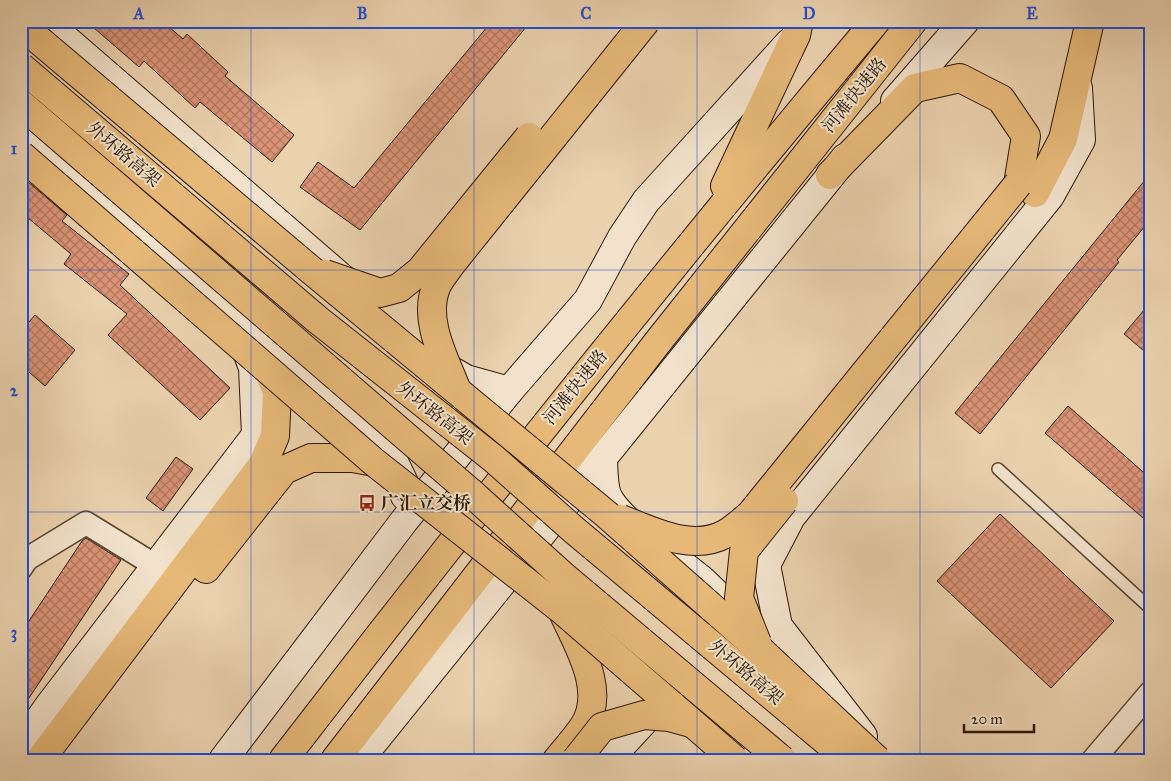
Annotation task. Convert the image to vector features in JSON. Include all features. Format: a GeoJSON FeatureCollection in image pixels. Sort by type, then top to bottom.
{"type":"FeatureCollection","features":[{"type":"Feature","properties":{"kind":"highway"},"geometry":{"type":"LineString","coordinates":[[311,270],[380,293],[399,288],[420,271],[623,21]]}},
{"type":"Feature","properties":{"kind":"highway"},"geometry":{"type":"LineString","coordinates":[[456,390],[437,342],[432,314],[437,286],[452,262],[646,21]]}},
{"type":"Feature","properties":{"kind":"highway","name":"河滩快速路"},"geometry":{"type":"LineString","coordinates":[[283,760],[437,560],[710,219],[876,21]]}},
{"type":"Feature","properties":{"kind":"highway","name":"河滩快速路"},"geometry":{"type":"LineString","coordinates":[[335,760],[657,343],[913,21]]}},
{"type":"Feature","properties":{"kind":"highway"},"geometry":{"type":"LineString","coordinates":[[759,649],[739,598],[744,551],[1027,188],[1063,139],[1090,21]]}},
{"type":"Feature","properties":{"kind":"highway"},"geometry":{"type":"LineString","coordinates":[[21,25],[311,270],[606,514],[759,649],[877,760]]}},
{"type":"Feature","properties":{"kind":"highway"},"geometry":{"type":"LineString","coordinates":[[710,219],[801,26]]}},
{"type":"Feature","properties":{"kind":"highway","name":"外环路高架"},"geometry":{"type":"LineString","coordinates":[[21,67],[318,320],[494,459],[574,530],[849,760]]}},
{"type":"Feature","properties":{"kind":"highway"},"geometry":{"type":"LineString","coordinates":[[606,514],[677,540],[705,539],[725,534],[750,515],[1027,188],[1026,136],[1002,99],[960,78],[915,88],[830,174]]}},
{"type":"Feature","properties":{"kind":"highway","name":"外环路高架"},"geometry":{"type":"LineString","coordinates":[[21,104],[469,491],[562,575],[782,760]]}},
{"type":"Feature","properties":{"kind":"highway"},"geometry":{"type":"LineString","coordinates":[[21,155],[374,462],[562,610],[735,760]]}},
{"type":"Feature","properties":{"kind":"highway"},"geometry":{"type":"LineString","coordinates":[[40,760],[262,464],[275,436],[277,392],[268,369]]}},
{"type":"Feature","properties":{"kind":"highway"},"geometry":{"type":"LineString","coordinates":[[63,760],[91,715],[284,470],[312,458],[353,458],[374,462]]}},
{"type":"Feature","properties":{"kind":"highway"},"geometry":{"type":"LineString","coordinates":[[557,760],[585,725],[594,696],[583,659],[562,610]]}},
{"type":"Feature","properties":{"kind":"highway"},"geometry":{"type":"LineString","coordinates":[[576,760],[602,727],[644,715],[669,717],[694,724]]}},
{"type":"Feature","properties":{"kind":"street"},"geometry":{"type":"LineString","coordinates":[[46,21],[440,366],[466,379],[509,391]]}},
{"type":"Feature","properties":{"kind":"street"},"geometry":{"type":"LineString","coordinates":[[359,760],[830,174],[965,21]]}},
{"type":"Feature","properties":{"kind":"street"},"geometry":{"type":"LineString","coordinates":[[223,760],[404,521],[509,391],[588,300],[622,237],[646,201],[801,26]]}},
{"type":"Feature","properties":{"kind":"street"},"geometry":{"type":"LineString","coordinates":[[863,736],[778,626],[766,565],[791,517],[1050,196],[1081,140],[1077,78]]}},
{"type":"Feature","properties":{"kind":"street"},"geometry":{"type":"LineString","coordinates":[[21,128],[225,298],[304,368],[377,426],[405,485],[404,521]]}},
{"type":"Feature","properties":{"kind":"street"},"geometry":{"type":"LineString","coordinates":[[21,746],[48,707],[256,435],[254,368],[225,298]]}},
{"type":"Feature","properties":{"kind":"street"},"geometry":{"type":"LineString","coordinates":[[603,456],[604,491],[612,506],[702,580],[888,760]]}},
{"type":"Feature","properties":{"kind":"street"},"geometry":{"type":"LineString","coordinates":[[21,568],[27,559],[86,523],[156,566]]}},
{"type":"Feature","properties":{"kind":"street"},"geometry":{"type":"LineString","coordinates":[[510,573],[540,578],[749,760]]}},
{"type":"Feature","properties":{"kind":"street"},"geometry":{"type":"LineString","coordinates":[[608,760],[671,692]]}},
{"type":"Feature","properties":{"kind":"street"},"geometry":{"type":"LineString","coordinates":[[1093,760],[1150,693]]}},
{"type":"Feature","properties":{"kind":"lane"},"geometry":{"type":"LineString","coordinates":[[998,469],[1150,608]]}},
{"type":"Feature","properties":{"kind":"building"},"geometry":{"type":"Polygon","coordinates":[[[86,21],[162,21],[183,39],[187,34],[228,72],[225,76],[294,135],[272,162],[200,102],[195,108],[144,61],[139,67],[86,21]]]}},
{"type":"Feature","properties":{"kind":"building"},"geometry":{"type":"Polygon","coordinates":[[[492,21],[531,21],[360,230],[300,187],[318,162],[354,188],[492,21]]]}},
{"type":"Feature","properties":{"kind":"building"},"geometry":{"type":"Polygon","coordinates":[[[1150,174],[1150,220],[1117,260],[1119,262],[980,434],[955,413],[1150,174]]]}},
{"type":"Feature","properties":{"kind":"building"},"geometry":{"type":"Polygon","coordinates":[[[21,176],[67,215],[62,221],[129,274],[120,285],[230,388],[200,420],[108,335],[127,314],[64,264],[71,254],[21,212],[21,176]]]}},
{"type":"Feature","properties":{"kind":"building"},"geometry":{"type":"Polygon","coordinates":[[[1150,303],[1150,356],[1124,334],[1150,303]]]}},
{"type":"Feature","properties":{"kind":"building"},"geometry":{"type":"Polygon","coordinates":[[[35,315],[75,350],[45,386],[21,365],[21,331],[35,315]]]}},
{"type":"Feature","properties":{"kind":"building"},"geometry":{"type":"Polygon","coordinates":[[[1068,406],[1150,478],[1150,524],[1045,433],[1068,406]]]}},
{"type":"Feature","properties":{"kind":"building"},"geometry":{"type":"Polygon","coordinates":[[[176,457],[193,469],[163,511],[146,498],[176,457]]]}},
{"type":"Feature","properties":{"kind":"building"},"geometry":{"type":"Polygon","coordinates":[[[1000,514],[1114,621],[1051,688],[937,581],[1000,514]]]}},
{"type":"Feature","properties":{"kind":"building"},"geometry":{"type":"Polygon","coordinates":[[[86,538],[121,560],[21,710],[21,633],[82,541],[86,538]]]}},
{"type":"Feature","properties":{"kind":"place","name":"广汇立交桥"},"geometry":{"type":"Point","coordinates":[367,503]}}]}
